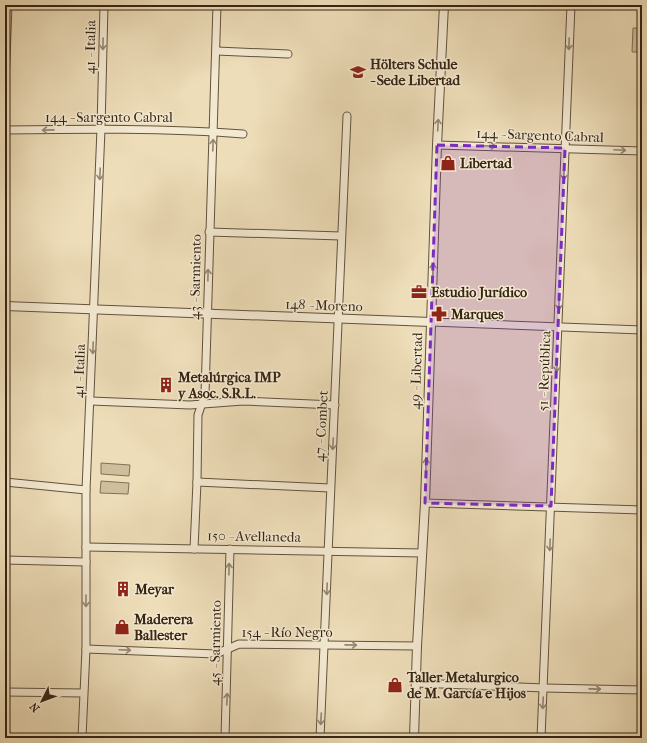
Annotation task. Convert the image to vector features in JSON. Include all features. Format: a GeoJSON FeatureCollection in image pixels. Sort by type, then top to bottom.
{"type":"FeatureCollection","features":[{"type":"Feature","properties":{"kind":"street"},"geometry":{"type":"LineString","coordinates":[[5,85],[8,5]]}},
{"type":"Feature","properties":{"kind":"street","name":"41 - Italia"},"geometry":{"type":"LineString","coordinates":[[82,738],[86,649],[86,490],[91,401],[104,5]]}},
{"type":"Feature","properties":{"kind":"street","name":"43 - Sarmiento"},"geometry":{"type":"LineString","coordinates":[[194,548],[198,415],[205,394],[209,232],[218,5]]}},
{"type":"Feature","properties":{"kind":"street","name":"49 - Libertad"},"geometry":{"type":"LineString","coordinates":[[414,738],[417,646],[425,503],[437,144],[444,5]]}},
{"type":"Feature","properties":{"kind":"street","name":"51 - República"},"geometry":{"type":"LineString","coordinates":[[541,738],[570,5]]}},
{"type":"Feature","properties":{"kind":"street"},"geometry":{"type":"LineString","coordinates":[[217,51],[288,54]]}},
{"type":"Feature","properties":{"kind":"street","name":"47 - Combet"},"geometry":{"type":"LineString","coordinates":[[320,738],[347,116]]}},
{"type":"Feature","properties":{"kind":"street","name":"144 - Sargento Cabral"},"geometry":{"type":"LineString","coordinates":[[5,130],[101,129],[243,134]]}},
{"type":"Feature","properties":{"kind":"street","name":"144 - Sargento Cabral"},"geometry":{"type":"LineString","coordinates":[[437,144],[642,151]]}},
{"type":"Feature","properties":{"kind":"street"},"geometry":{"type":"LineString","coordinates":[[209,232],[341,236]]}},
{"type":"Feature","properties":{"kind":"street","name":"148 - Moreno"},"geometry":{"type":"LineString","coordinates":[[5,306],[642,330]]}},
{"type":"Feature","properties":{"kind":"street"},"geometry":{"type":"LineString","coordinates":[[91,401],[190,405],[243,402],[335,405]]}},
{"type":"Feature","properties":{"kind":"street"},"geometry":{"type":"LineString","coordinates":[[5,482],[86,490]]}},
{"type":"Feature","properties":{"kind":"street"},"geometry":{"type":"LineString","coordinates":[[197,482],[330,488]]}},
{"type":"Feature","properties":{"kind":"street"},"geometry":{"type":"LineString","coordinates":[[425,503],[642,510]]}},
{"type":"Feature","properties":{"kind":"street","name":"150 - Avellaneda"},"geometry":{"type":"LineString","coordinates":[[86,547],[328,550],[422,553]]}},
{"type":"Feature","properties":{"kind":"street","name":"45 - Sarmiento"},"geometry":{"type":"LineString","coordinates":[[225,738],[230,549]]}},
{"type":"Feature","properties":{"kind":"street"},"geometry":{"type":"LineString","coordinates":[[5,560],[86,562]]}},
{"type":"Feature","properties":{"kind":"street","name":"154 - Río Negro"},"geometry":{"type":"LineString","coordinates":[[86,649],[216,654],[239,644],[417,646]]}},
{"type":"Feature","properties":{"kind":"street"},"geometry":{"type":"LineString","coordinates":[[416,683],[642,690]]}},
{"type":"Feature","properties":{"kind":"street"},"geometry":{"type":"LineString","coordinates":[[5,692],[83,694]]}},
{"type":"Feature","properties":{"kind":"highlighted area"},"geometry":{"type":"Polygon","coordinates":[[[437,145],[565,148],[551,506],[425,503],[437,145]]]}},
{"type":"Feature","properties":{"kind":"shaded area"},"geometry":{"type":"Polygon","coordinates":[[[633,28],[642,28],[642,52],[632,52],[633,28]]]}},
{"type":"Feature","properties":{"kind":"shaded area"},"geometry":{"type":"Polygon","coordinates":[[[101,463],[130,465],[129,476],[101,474],[101,463]]]}},
{"type":"Feature","properties":{"kind":"shaded area"},"geometry":{"type":"Polygon","coordinates":[[[101,481],[129,483],[128,494],[100,493],[101,481]]]}},
{"type":"Feature","properties":{"kind":"place","name":"Hölters Schule - Sede Libertad"},"geometry":{"type":"Point","coordinates":[358,72]}},
{"type":"Feature","properties":{"kind":"place","name":"Libertad"},"geometry":{"type":"Point","coordinates":[448,163]}},
{"type":"Feature","properties":{"kind":"place","name":"Estudio Jurídico"},"geometry":{"type":"Point","coordinates":[419,292]}},
{"type":"Feature","properties":{"kind":"place","name":"Marques"},"geometry":{"type":"Point","coordinates":[439,314]}},
{"type":"Feature","properties":{"kind":"place","name":"Metalúrgica IMP y Asoc. S.R.L."},"geometry":{"type":"Point","coordinates":[166,385]}},
{"type":"Feature","properties":{"kind":"place","name":"Meyar"},"geometry":{"type":"Point","coordinates":[123,589]}},
{"type":"Feature","properties":{"kind":"place","name":"Maderera Ballester"},"geometry":{"type":"Point","coordinates":[122,627]}},
{"type":"Feature","properties":{"kind":"place","name":"Taller Metalurgico de M. García e Hijos"},"geometry":{"type":"Point","coordinates":[395,685]}}]}
